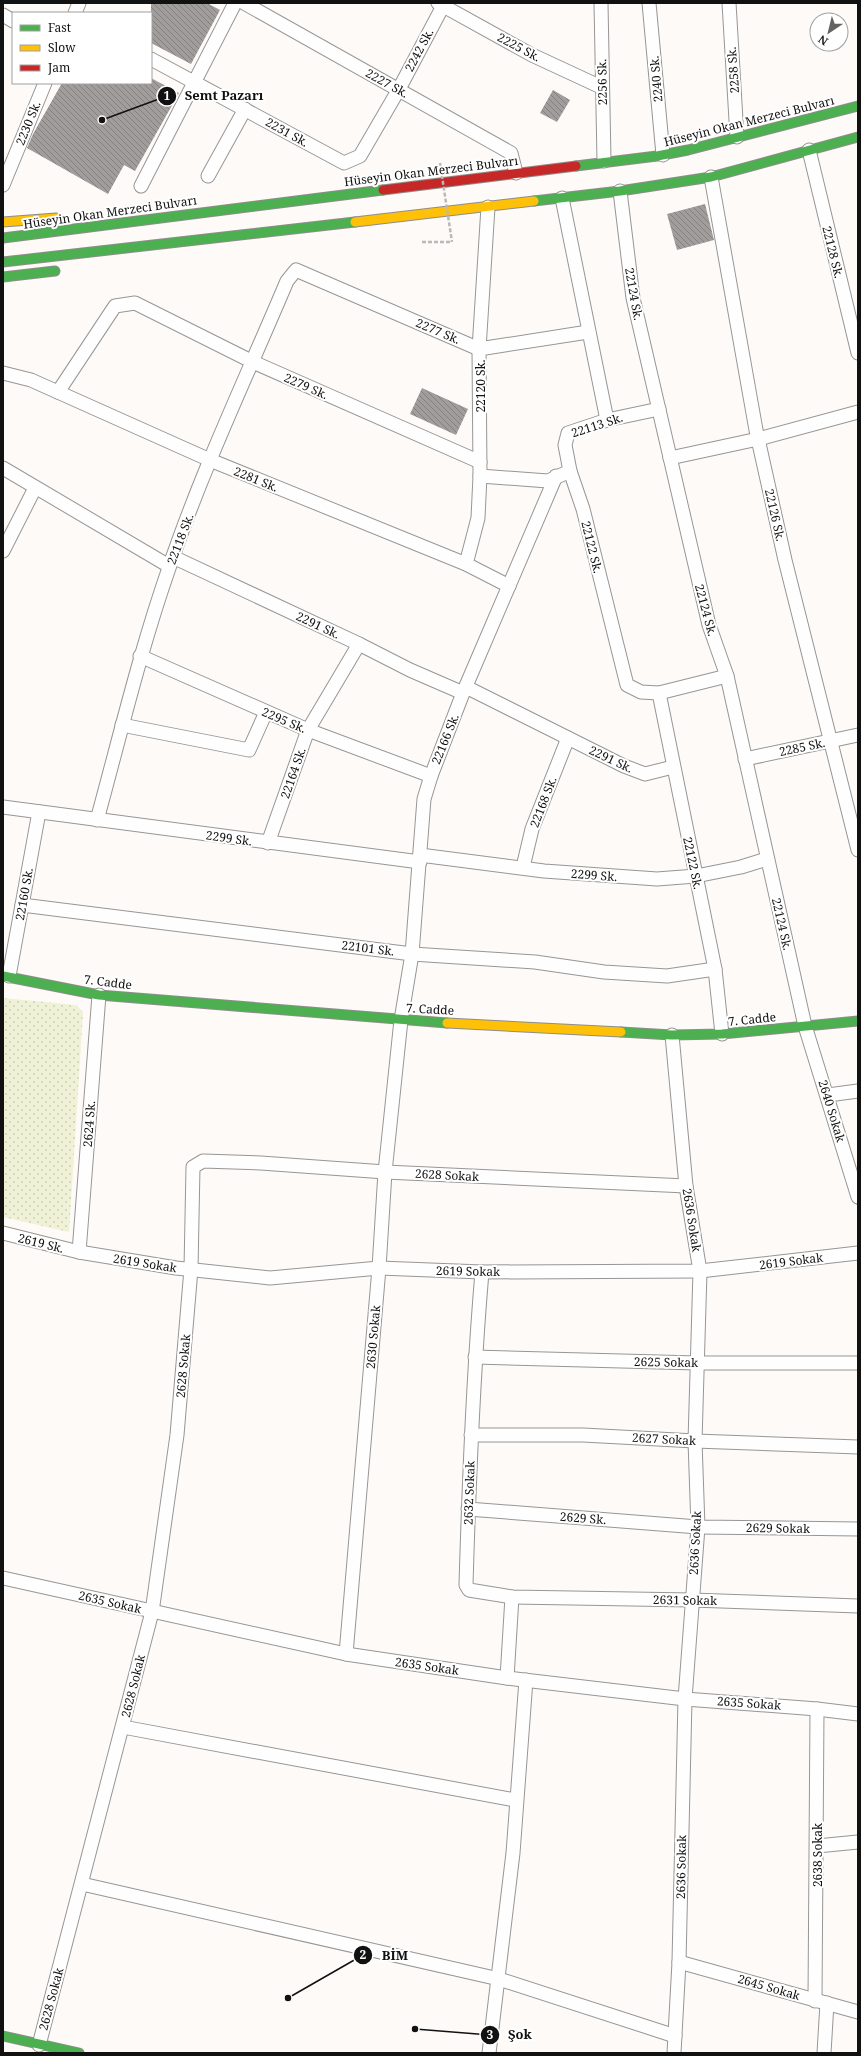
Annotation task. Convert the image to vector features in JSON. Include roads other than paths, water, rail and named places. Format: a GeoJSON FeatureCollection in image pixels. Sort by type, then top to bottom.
{"type":"FeatureCollection","features":[{"type":"Feature","properties":{"kind":"main road","name":"Hüseyin Okan Merzeci Bulvarı"},"geometry":{"type":"LineString","coordinates":[[3,238],[177,214],[663,155],[858,106]]}},
{"type":"Feature","properties":{"kind":"main road"},"geometry":{"type":"LineString","coordinates":[[3,262],[620,191],[711,177],[858,137]]}},
{"type":"Feature","properties":{"kind":"main road"},"geometry":{"type":"LineString","coordinates":[[116,214],[177,214]]}},
{"type":"Feature","properties":{"kind":"main road"},"geometry":{"type":"LineString","coordinates":[[3,222],[63,217]]}},
{"type":"Feature","properties":{"kind":"main road"},"geometry":{"type":"LineString","coordinates":[[126,258],[178,242]]}},
{"type":"Feature","properties":{"kind":"main road"},"geometry":{"type":"LineString","coordinates":[[3,277],[66,269]]}},
{"type":"Feature","properties":{"kind":"main road","name":"7. Cadde"},"geometry":{"type":"LineString","coordinates":[[6,976],[99,995],[401,1020],[672,1035],[722,1034],[858,1021]]}},
{"type":"Feature","properties":{"kind":"main road"},"geometry":{"type":"LineString","coordinates":[[3,2036],[79,2053]]}},
{"type":"Feature","properties":{"kind":"street"},"geometry":{"type":"LineString","coordinates":[[142,186],[235,3]]}},
{"type":"Feature","properties":{"kind":"street","name":"2227 Sk."},"geometry":{"type":"LineString","coordinates":[[244,3],[511,153],[516,173]]}},
{"type":"Feature","properties":{"kind":"street","name":"2256 Sk."},"geometry":{"type":"LineString","coordinates":[[601,3],[604,161]]}},
{"type":"Feature","properties":{"kind":"street","name":"2240 Sk."},"geometry":{"type":"LineString","coordinates":[[649,3],[663,155]]}},
{"type":"Feature","properties":{"kind":"street","name":"2258 Sk."},"geometry":{"type":"LineString","coordinates":[[729,3],[738,137]]}},
{"type":"Feature","properties":{"kind":"street","name":"2242 Sk."},"geometry":{"type":"LineString","coordinates":[[360,156],[399,89],[441,4]]}},
{"type":"Feature","properties":{"kind":"street","name":"2225 Sk."},"geometry":{"type":"LineString","coordinates":[[441,4],[532,55],[602,87]]}},
{"type":"Feature","properties":{"kind":"street"},"geometry":{"type":"LineString","coordinates":[[3,15],[12,20]]}},
{"type":"Feature","properties":{"kind":"street","name":"2231 Sk."},"geometry":{"type":"LineString","coordinates":[[152,60],[344,163],[360,156]]}},
{"type":"Feature","properties":{"kind":"street","name":"2230 Sk."},"geometry":{"type":"LineString","coordinates":[[3,185],[44,84]]}},
{"type":"Feature","properties":{"kind":"street"},"geometry":{"type":"LineString","coordinates":[[208,176],[245,109]]}},
{"type":"Feature","properties":{"kind":"street","name":"22128 Sk."},"geometry":{"type":"LineString","coordinates":[[809,150],[858,353]]}},
{"type":"Feature","properties":{"kind":"street","name":"22126 Sk."},"geometry":{"type":"LineString","coordinates":[[711,177],[758,439],[785,560],[858,850]]}},
{"type":"Feature","properties":{"kind":"street","name":"22124 Sk."},"geometry":{"type":"LineString","coordinates":[[620,191],[633,298],[709,625],[727,676],[766,859],[805,1026]]}},
{"type":"Feature","properties":{"kind":"street"},"geometry":{"type":"LineString","coordinates":[[562,198],[607,420]]}},
{"type":"Feature","properties":{"kind":"street","name":"22120 Sk."},"geometry":{"type":"LineString","coordinates":[[466,564],[478,518],[480,476],[480,349],[488,207]]}},
{"type":"Feature","properties":{"kind":"street","name":"2277 Sk."},"geometry":{"type":"LineString","coordinates":[[296,270],[480,349]]}},
{"type":"Feature","properties":{"kind":"street","name":"22118 Sk."},"geometry":{"type":"LineString","coordinates":[[97,820],[140,656],[171,561],[210,460],[287,281],[296,270]]}},
{"type":"Feature","properties":{"kind":"street","name":"2279 Sk."},"geometry":{"type":"LineString","coordinates":[[58,392],[116,306],[135,303],[253,362],[480,462]]}},
{"type":"Feature","properties":{"kind":"street"},"geometry":{"type":"LineString","coordinates":[[480,349],[588,332]]}},
{"type":"Feature","properties":{"kind":"street","name":"2281 Sk."},"geometry":{"type":"LineString","coordinates":[[3,373],[31,380],[210,460],[466,564],[509,586]]}},
{"type":"Feature","properties":{"kind":"street","name":"22113 Sk."},"geometry":{"type":"LineString","coordinates":[[570,471],[565,445],[568,433],[607,420],[659,409]]}},
{"type":"Feature","properties":{"kind":"street"},"geometry":{"type":"LineString","coordinates":[[670,458],[758,439],[858,412]]}},
{"type":"Feature","properties":{"kind":"street","name":"2291 Sk."},"geometry":{"type":"LineString","coordinates":[[3,468],[35,488],[171,561],[359,644],[410,670],[465,690],[624,766],[645,774],[673,767]]}},
{"type":"Feature","properties":{"kind":"street"},"geometry":{"type":"LineString","coordinates":[[480,476],[548,481],[556,476],[570,471]]}},
{"type":"Feature","properties":{"kind":"street","name":"22122 Sk."},"geometry":{"type":"LineString","coordinates":[[570,471],[583,509],[627,685],[642,692],[659,693],[727,676]]}},
{"type":"Feature","properties":{"kind":"street","name":"22166 Sk."},"geometry":{"type":"LineString","coordinates":[[401,1020],[412,954],[424,799],[430,776],[556,476]]}},
{"type":"Feature","properties":{"kind":"street"},"geometry":{"type":"LineString","coordinates":[[3,550],[35,488]]}},
{"type":"Feature","properties":{"kind":"street","name":"22164 Sk."},"geometry":{"type":"LineString","coordinates":[[268,843],[308,730],[359,644]]}},
{"type":"Feature","properties":{"kind":"street","name":"2295 Sk."},"geometry":{"type":"LineString","coordinates":[[140,656],[308,730],[430,776]]}},
{"type":"Feature","properties":{"kind":"street","name":"22122 Sk."},"geometry":{"type":"LineString","coordinates":[[659,693],[715,969],[722,1034]]}},
{"type":"Feature","properties":{"kind":"street"},"geometry":{"type":"LineString","coordinates":[[122,725],[249,750],[266,712]]}},
{"type":"Feature","properties":{"kind":"street","name":"2285 Sk."},"geometry":{"type":"LineString","coordinates":[[745,759],[858,735]]}},
{"type":"Feature","properties":{"kind":"street","name":"22168 Sk."},"geometry":{"type":"LineString","coordinates":[[523,867],[532,829],[568,738]]}},
{"type":"Feature","properties":{"kind":"street","name":"2299 Sk."},"geometry":{"type":"LineString","coordinates":[[3,807],[268,843],[523,867],[544,871],[657,879],[696,876],[741,868],[766,859]]}},
{"type":"Feature","properties":{"kind":"street","name":"22160 Sk."},"geometry":{"type":"LineString","coordinates":[[6,976],[22,905],[38,812]]}},
{"type":"Feature","properties":{"kind":"street","name":"22101 Sk."},"geometry":{"type":"LineString","coordinates":[[22,905],[412,954],[535,962],[604,972],[667,976],[715,969]]}},
{"type":"Feature","properties":{"kind":"street","name":"2624 Sk."},"geometry":{"type":"LineString","coordinates":[[79,1252],[99,995]]}},
{"type":"Feature","properties":{"kind":"street","name":"2630 Sokak"},"geometry":{"type":"LineString","coordinates":[[346,1654],[379,1268],[385,1172],[401,1020]]}},
{"type":"Feature","properties":{"kind":"street","name":"2640 Sokak"},"geometry":{"type":"LineString","coordinates":[[805,1026],[828,1095],[858,1197]]}},
{"type":"Feature","properties":{"kind":"street","name":"2636 Sokak"},"geometry":{"type":"LineString","coordinates":[[672,1035],[686,1186],[700,1271],[695,1441],[698,1527],[685,1698],[679,1962],[674,2053]]}},
{"type":"Feature","properties":{"kind":"street"},"geometry":{"type":"LineString","coordinates":[[828,1095],[858,1091]]}},
{"type":"Feature","properties":{"kind":"street","name":"2628 Sokak"},"geometry":{"type":"LineString","coordinates":[[39,2045],[152,1612],[177,1436],[191,1270],[193,1167],[203,1161],[261,1163],[385,1172],[686,1186]]}},
{"type":"Feature","properties":{"kind":"street","name":"2619 Sk."},"geometry":{"type":"LineString","coordinates":[[3,1233],[79,1252]]}},
{"type":"Feature","properties":{"kind":"street","name":"2619 Sokak"},"geometry":{"type":"LineString","coordinates":[[79,1252],[191,1270],[270,1278],[379,1268],[482,1272],[700,1271],[858,1253]]}},
{"type":"Feature","properties":{"kind":"street","name":"2632 Sokak"},"geometry":{"type":"LineString","coordinates":[[482,1272],[475,1357],[471,1435],[466,1585],[469,1590],[512,1597]]}},
{"type":"Feature","properties":{"kind":"street","name":"2625 Sokak"},"geometry":{"type":"LineString","coordinates":[[475,1357],[697,1363],[858,1363]]}},
{"type":"Feature","properties":{"kind":"street","name":"2627 Sokak"},"geometry":{"type":"LineString","coordinates":[[471,1435],[583,1435],[858,1447]]}},
{"type":"Feature","properties":{"kind":"street","name":"2629 Sk."},"geometry":{"type":"LineString","coordinates":[[468,1509],[698,1527]]}},
{"type":"Feature","properties":{"kind":"street","name":"2629 Sokak"},"geometry":{"type":"LineString","coordinates":[[698,1527],[858,1529]]}},
{"type":"Feature","properties":{"kind":"street","name":"2635 Sokak"},"geometry":{"type":"LineString","coordinates":[[3,1578],[346,1654],[507,1678],[685,1698],[817,1709],[858,1714]]}},
{"type":"Feature","properties":{"kind":"street"},"geometry":{"type":"LineString","coordinates":[[507,1678],[512,1597]]}},
{"type":"Feature","properties":{"kind":"street","name":"2631 Sokak"},"geometry":{"type":"LineString","coordinates":[[512,1597],[692,1600],[858,1606]]}},
{"type":"Feature","properties":{"kind":"street"},"geometry":{"type":"LineString","coordinates":[[489,2053],[513,1853],[526,1680]]}},
{"type":"Feature","properties":{"kind":"street","name":"2638 Sokak"},"geometry":{"type":"LineString","coordinates":[[817,1709],[817,1846],[821,2002],[824,2053]]}},
{"type":"Feature","properties":{"kind":"street"},"geometry":{"type":"LineString","coordinates":[[123,1727],[516,1800]]}},
{"type":"Feature","properties":{"kind":"street"},"geometry":{"type":"LineString","coordinates":[[817,1846],[858,1842]]}},
{"type":"Feature","properties":{"kind":"street"},"geometry":{"type":"LineString","coordinates":[[82,1884],[499,1979],[675,2036]]}},
{"type":"Feature","properties":{"kind":"street","name":"2645 Sokak"},"geometry":{"type":"LineString","coordinates":[[679,1962],[858,2012]]}},
{"type":"Feature","properties":{"kind":"place","name":"Semt Pazarı"},"geometry":{"type":"Point","coordinates":[102,120]}},
{"type":"Feature","properties":{"kind":"place","name":"BİM"},"geometry":{"type":"Point","coordinates":[288,1998]}},
{"type":"Feature","properties":{"kind":"place","name":"Şok"},"geometry":{"type":"Point","coordinates":[415,2029]}}]}
